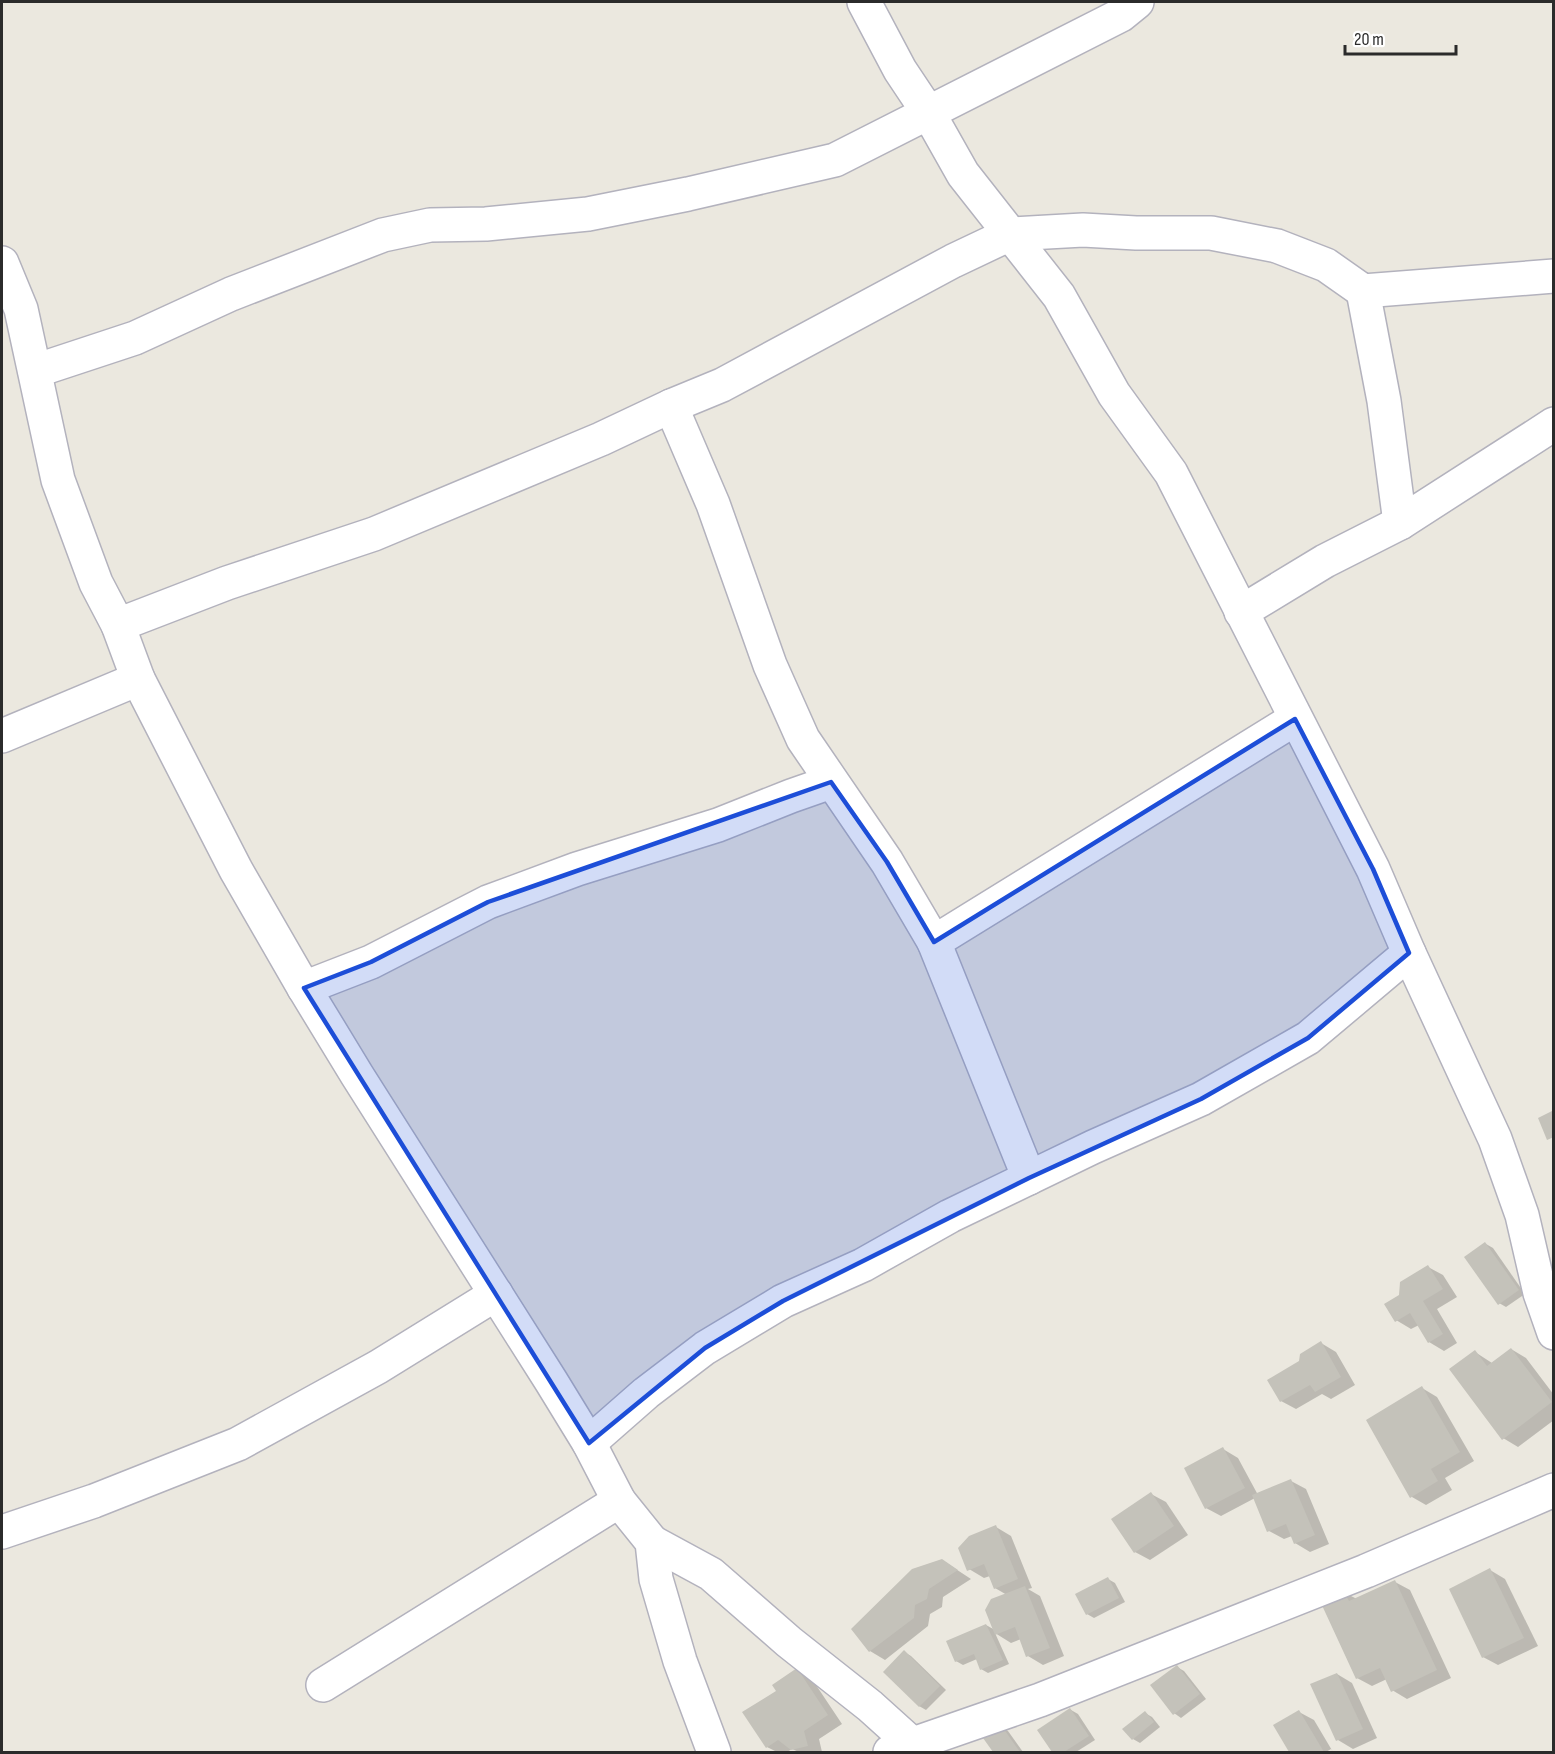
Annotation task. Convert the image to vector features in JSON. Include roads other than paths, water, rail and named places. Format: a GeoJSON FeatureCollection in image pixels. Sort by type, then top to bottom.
{"type":"FeatureCollection","features":[{"type":"Feature","properties":{"kind":"street"},"geometry":{"type":"LineString","coordinates":[[864,2],[900,70],[928,112],[963,174],[1059,296],[1114,394],[1171,473],[1373,869],[1409,954],[1495,1139],[1522,1215],[1540,1293],[1554,1333]]}},
{"type":"Feature","properties":{"kind":"street"},"geometry":{"type":"LineString","coordinates":[[35,371],[135,338],[252,286],[382,235],[430,225],[486,224],[588,214],[688,194],[835,160],[1120,15],[1137,2]]}},
{"type":"Feature","properties":{"kind":"street"},"geometry":{"type":"LineString","coordinates":[[118,625],[227,583],[374,534],[601,439],[722,385],[953,261],[1010,234],[1083,230],[1136,233],[1210,232],[1277,246],[1326,265],[1363,291],[1554,276]]}},
{"type":"Feature","properties":{"kind":"street"},"geometry":{"type":"LineString","coordinates":[[2,264],[21,309],[58,480],[96,583],[118,625],[138,679],[236,870],[304,988],[589,1443],[619,1501],[652,1542],[711,1574],[789,1642],[870,1706],[907,1750],[1366,1571],[1554,1490]]}},
{"type":"Feature","properties":{"kind":"street"},"geometry":{"type":"LineString","coordinates":[[1363,291],[1384,400],[1400,523]]}},
{"type":"Feature","properties":{"kind":"street"},"geometry":{"type":"LineString","coordinates":[[671,406],[713,504],[770,665],[803,739],[887,862],[934,942],[1029,1178]]}},
{"type":"Feature","properties":{"kind":"street"},"geometry":{"type":"LineString","coordinates":[[1240,612],[1325,561],[1400,523],[1550,435]]}},
{"type":"Feature","properties":{"kind":"street"},"geometry":{"type":"LineString","coordinates":[[2,736],[138,679]]}},
{"type":"Feature","properties":{"kind":"street"},"geometry":{"type":"LineString","coordinates":[[934,942],[1296,719]]}},
{"type":"Feature","properties":{"kind":"street"},"geometry":{"type":"LineString","coordinates":[[304,988],[371,962],[488,902],[578,869],[718,825],[831,782]]}},
{"type":"Feature","properties":{"kind":"street"},"geometry":{"type":"LineString","coordinates":[[589,1443],[705,1348],[783,1301],[863,1264],[950,1216],[1201,1099],[1308,1038],[1409,954]]}},
{"type":"Feature","properties":{"kind":"street"},"geometry":{"type":"LineString","coordinates":[[2,1532],[94,1501],[238,1444],[378,1367],[496,1294]]}},
{"type":"Feature","properties":{"kind":"street"},"geometry":{"type":"LineString","coordinates":[[324,1685],[619,1501]]}},
{"type":"Feature","properties":{"kind":"street"},"geometry":{"type":"LineString","coordinates":[[652,1542],[656,1580],[680,1661],[714,1752]]}}]}
